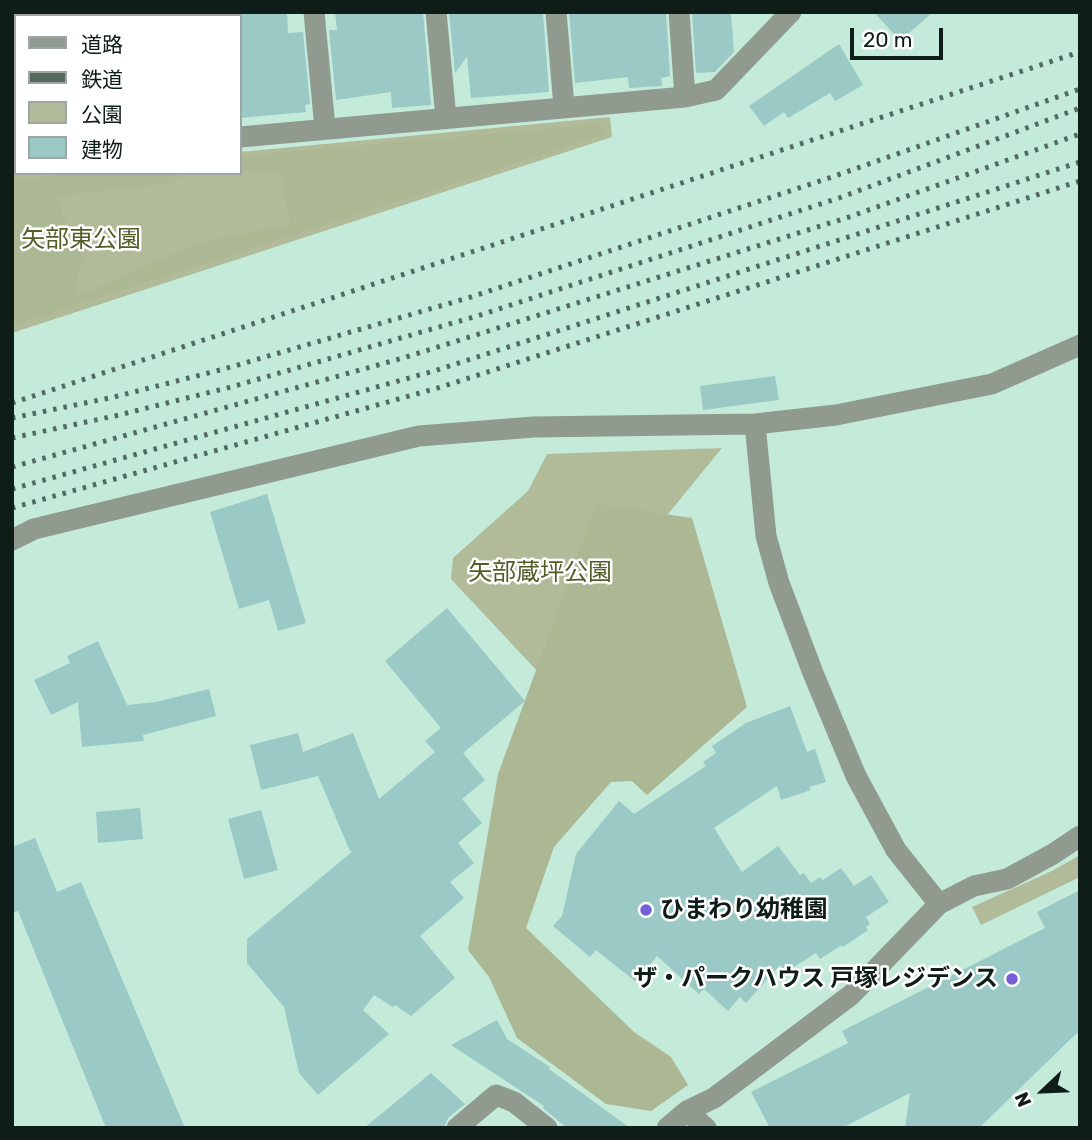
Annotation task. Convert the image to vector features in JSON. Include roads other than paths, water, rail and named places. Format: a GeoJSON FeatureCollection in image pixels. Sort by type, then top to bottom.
{"type":"FeatureCollection","features":[{"type":"Feature","properties":{"kind":"street"},"geometry":{"type":"LineString","coordinates":[[314,12],[326,128]]}},
{"type":"Feature","properties":{"kind":"street"},"geometry":{"type":"LineString","coordinates":[[436,12],[446,118]]}},
{"type":"Feature","properties":{"kind":"street"},"geometry":{"type":"LineString","coordinates":[[556,12],[564,107]]}},
{"type":"Feature","properties":{"kind":"street"},"geometry":{"type":"LineString","coordinates":[[679,12],[685,97]]}},
{"type":"Feature","properties":{"kind":"street"},"geometry":{"type":"LineString","coordinates":[[242,137],[685,97],[716,90],[792,12]]}},
{"type":"Feature","properties":{"kind":"street"},"geometry":{"type":"LineString","coordinates":[[12,540],[34,529],[419,436],[534,426],[755,424],[836,415],[992,384],[1080,345]]}},
{"type":"Feature","properties":{"kind":"street"},"geometry":{"type":"LineString","coordinates":[[755,424],[766,536],[779,583],[856,776],[896,850],[939,904]]}},
{"type":"Feature","properties":{"kind":"street"},"geometry":{"type":"LineString","coordinates":[[667,1128],[687,1111],[714,1098],[850,995],[939,904],[974,886],[1007,879],[1080,836]]}},
{"type":"Feature","properties":{"kind":"street"},"geometry":{"type":"LineString","coordinates":[[457,1128],[496,1095],[514,1102],[547,1128]]}},
{"type":"Feature","properties":{"kind":"street"},"geometry":{"type":"LineString","coordinates":[[687,1111],[706,1128]]}},
{"type":"Feature","properties":{"kind":"railway"},"geometry":{"type":"LineString","coordinates":[[12,403],[1080,52]]}},
{"type":"Feature","properties":{"kind":"railway"},"geometry":{"type":"LineString","coordinates":[[12,418],[114,397],[224,369],[471,297],[832,177],[1080,89]]}},
{"type":"Feature","properties":{"kind":"railway"},"geometry":{"type":"LineString","coordinates":[[12,438],[231,387],[477,316],[839,198],[1080,108]]}},
{"type":"Feature","properties":{"kind":"railway"},"geometry":{"type":"LineString","coordinates":[[12,467],[403,358],[849,217],[1080,134]]}},
{"type":"Feature","properties":{"kind":"railway"},"geometry":{"type":"LineString","coordinates":[[12,489],[434,371],[1080,162]]}},
{"type":"Feature","properties":{"kind":"railway"},"geometry":{"type":"LineString","coordinates":[[12,508],[441,387],[1080,181]]}},
{"type":"Feature","properties":{"kind":"place","name":"ひまわり幼稚園"},"geometry":{"type":"Point","coordinates":[646,910]}},
{"type":"Feature","properties":{"kind":"place","name":"ザ・パークハウス 戸塚レジデンス"},"geometry":{"type":"Point","coordinates":[1012,979]}},
{"type":"Feature","properties":{"kind":"park label","name":"矢部東公園"},"geometry":{"type":"Point","coordinates":[81,240]}},
{"type":"Feature","properties":{"kind":"park label","name":"矢部蔵坪公園"},"geometry":{"type":"Point","coordinates":[540,573]}}]}
